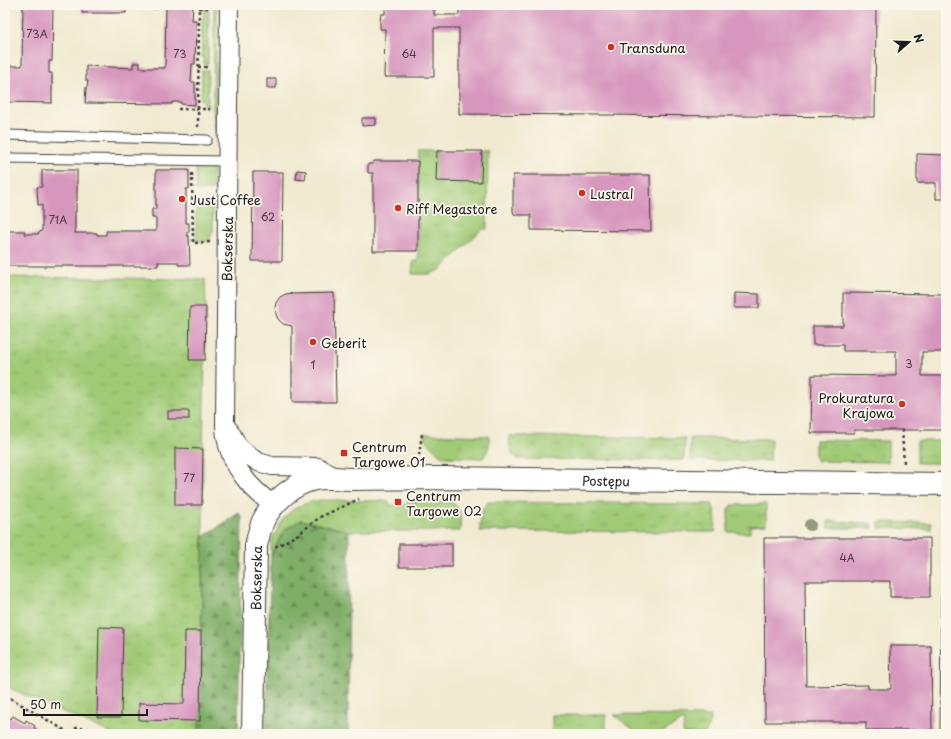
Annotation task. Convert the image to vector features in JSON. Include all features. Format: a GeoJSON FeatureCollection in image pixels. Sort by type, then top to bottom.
{"type":"FeatureCollection","features":[{"type":"Feature","properties":{"kind":"street","name":"Bokserska"},"geometry":{"type":"LineString","coordinates":[[229,5],[226,437],[231,455],[250,486],[263,498],[274,505],[264,519],[256,546],[253,734]]}},
{"type":"Feature","properties":{"kind":"street","name":"Bokserska"},"geometry":{"type":"LineString","coordinates":[[225,421],[238,446],[258,462],[272,466],[318,467],[336,478]]}},
{"type":"Feature","properties":{"kind":"street","name":"Postępu"},"geometry":{"type":"LineString","coordinates":[[274,505],[286,493],[299,485],[314,480],[336,478],[946,484]]}},
{"type":"Feature","properties":{"kind":"lane"},"geometry":{"type":"LineString","coordinates":[[5,135],[207,140]]}},
{"type":"Feature","properties":{"kind":"lane"},"geometry":{"type":"LineString","coordinates":[[5,158],[228,161]]}},
{"type":"Feature","properties":{"kind":"lane"},"geometry":{"type":"LineString","coordinates":[[945,734],[946,598]]}},
{"type":"Feature","properties":{"kind":"path"},"geometry":{"type":"LineString","coordinates":[[198,130],[199,6],[211,8]]}},
{"type":"Feature","properties":{"kind":"path"},"geometry":{"type":"LineString","coordinates":[[198,67],[210,67]]}},
{"type":"Feature","properties":{"kind":"path"},"geometry":{"type":"LineString","coordinates":[[178,109],[210,109]]}},
{"type":"Feature","properties":{"kind":"path"},"geometry":{"type":"LineString","coordinates":[[192,160],[193,243],[215,242]]}},
{"type":"Feature","properties":{"kind":"path"},"geometry":{"type":"LineString","coordinates":[[902,430],[904,465]]}},
{"type":"Feature","properties":{"kind":"path"},"geometry":{"type":"LineString","coordinates":[[419,455],[422,434]]}},
{"type":"Feature","properties":{"kind":"path"},"geometry":{"type":"LineString","coordinates":[[273,546],[278,546],[300,534],[324,515],[359,498]]}},
{"type":"Feature","properties":{"kind":"path"},"geometry":{"type":"LineString","coordinates":[[5,695],[72,734],[76,728],[91,729],[100,734]]}},
{"type":"Feature","properties":{"kind":"green space"},"geometry":{"type":"Polygon","coordinates":[[[214,5],[217,5],[216,108],[218,138],[216,137],[213,108],[214,5]]]}},
{"type":"Feature","properties":{"kind":"green space"},"geometry":{"type":"Polygon","coordinates":[[[204,10],[209,10],[208,64],[204,64],[204,57],[202,57],[202,18],[204,17],[204,10]]]}},
{"type":"Feature","properties":{"kind":"green space"},"geometry":{"type":"Polygon","coordinates":[[[202,70],[208,70],[208,107],[204,106],[204,100],[201,100],[202,70]]]}},
{"type":"Feature","properties":{"kind":"green space"},"geometry":{"type":"Polygon","coordinates":[[[418,151],[437,151],[437,181],[481,181],[482,151],[488,151],[487,229],[482,229],[440,270],[430,274],[412,274],[413,261],[418,261],[418,151]]]}},
{"type":"Feature","properties":{"kind":"green space"},"geometry":{"type":"Polygon","coordinates":[[[196,168],[213,169],[213,190],[196,191],[196,168]]]}},
{"type":"Feature","properties":{"kind":"green space"},"geometry":{"type":"Polygon","coordinates":[[[201,205],[213,205],[213,231],[209,241],[196,241],[196,209],[201,209],[201,205]]]}},
{"type":"Feature","properties":{"kind":"green space"},"geometry":{"type":"Polygon","coordinates":[[[5,277],[205,279],[206,307],[203,537],[199,734],[113,734],[5,686],[5,277]]]}},
{"type":"Feature","properties":{"kind":"green space"},"geometry":{"type":"Polygon","coordinates":[[[424,434],[489,436],[488,450],[483,458],[443,457],[429,443],[424,434]]]}},
{"type":"Feature","properties":{"kind":"green space"},"geometry":{"type":"Polygon","coordinates":[[[509,436],[685,438],[684,460],[518,459],[513,455],[510,449],[509,436]]]}},
{"type":"Feature","properties":{"kind":"green space"},"geometry":{"type":"Polygon","coordinates":[[[690,438],[771,439],[770,461],[690,460],[690,438]]]}},
{"type":"Feature","properties":{"kind":"green space"},"geometry":{"type":"Polygon","coordinates":[[[815,440],[888,441],[888,462],[818,461],[815,458],[815,440]]]}},
{"type":"Feature","properties":{"kind":"green space"},"geometry":{"type":"Polygon","coordinates":[[[917,441],[946,441],[946,463],[917,463],[917,441]]]}},
{"type":"Feature","properties":{"kind":"green space"},"geometry":{"type":"Polygon","coordinates":[[[321,500],[389,501],[389,505],[407,505],[407,502],[450,502],[459,510],[460,531],[349,531],[301,520],[284,530],[271,556],[272,538],[286,516],[301,505],[321,500]]]}},
{"type":"Feature","properties":{"kind":"green space"},"geometry":{"type":"Polygon","coordinates":[[[488,502],[712,504],[714,507],[716,521],[715,532],[480,531],[480,519],[485,505],[488,502]]]}},
{"type":"Feature","properties":{"kind":"green space"},"geometry":{"type":"Polygon","coordinates":[[[766,504],[766,525],[750,526],[750,533],[728,532],[728,510],[732,505],[766,504]]]}},
{"type":"Feature","properties":{"kind":"green space"},"geometry":{"type":"Polygon","coordinates":[[[239,513],[242,518],[238,734],[199,734],[203,537],[239,513]]]}},
{"type":"Feature","properties":{"kind":"green space"},"geometry":{"type":"Polygon","coordinates":[[[301,520],[349,531],[348,734],[265,734],[271,556],[284,530],[301,520]]]}},
{"type":"Feature","properties":{"kind":"green space"},"geometry":{"type":"Polygon","coordinates":[[[828,521],[870,523],[873,528],[828,528],[828,521]]]}},
{"type":"Feature","properties":{"kind":"green space"},"geometry":{"type":"Polygon","coordinates":[[[879,522],[931,523],[931,529],[879,528],[879,522]]]}},
{"type":"Feature","properties":{"kind":"green space"},"geometry":{"type":"Polygon","coordinates":[[[552,715],[606,715],[606,734],[552,734],[552,715]]]}},
{"type":"Feature","properties":{"kind":"green space"},"geometry":{"type":"Polygon","coordinates":[[[614,715],[711,716],[705,734],[683,734],[684,720],[659,734],[639,734],[614,715]]]}},
{"type":"Feature","properties":{"kind":"building"},"geometry":{"type":"Polygon","coordinates":[[[23,5],[53,5],[52,61],[49,61],[49,73],[52,73],[52,103],[5,102],[5,66],[22,66],[23,5]]]}},
{"type":"Feature","properties":{"kind":"building"},"geometry":{"type":"Polygon","coordinates":[[[82,5],[157,5],[157,9],[126,8],[126,13],[82,13],[82,5]]]}},
{"type":"Feature","properties":{"kind":"building"},"geometry":{"type":"Polygon","coordinates":[[[166,5],[193,5],[192,20],[196,20],[195,64],[192,64],[191,82],[195,82],[195,105],[181,104],[181,102],[172,102],[172,104],[85,103],[88,81],[86,81],[86,66],[133,68],[133,63],[140,63],[140,68],[165,68],[166,5]]]}},
{"type":"Feature","properties":{"kind":"building"},"geometry":{"type":"Polygon","coordinates":[[[385,5],[434,5],[434,15],[459,15],[459,5],[876,5],[875,117],[459,114],[459,28],[434,28],[434,77],[384,77],[385,29],[380,29],[380,21],[381,14],[385,14],[385,5]]]}},
{"type":"Feature","properties":{"kind":"building"},"geometry":{"type":"Polygon","coordinates":[[[267,79],[276,79],[276,88],[267,88],[267,79]]]}},
{"type":"Feature","properties":{"kind":"building"},"geometry":{"type":"Polygon","coordinates":[[[362,118],[376,118],[376,125],[362,126],[362,118]]]}},
{"type":"Feature","properties":{"kind":"building"},"geometry":{"type":"Polygon","coordinates":[[[437,151],[482,151],[481,182],[436,181],[437,151]]]}},
{"type":"Feature","properties":{"kind":"building"},"geometry":{"type":"Polygon","coordinates":[[[917,154],[946,155],[946,199],[936,199],[936,183],[917,183],[917,154]]]}},
{"type":"Feature","properties":{"kind":"building"},"geometry":{"type":"Polygon","coordinates":[[[374,161],[418,161],[418,251],[373,251],[373,173],[368,173],[368,164],[373,164],[374,161]]]}},
{"type":"Feature","properties":{"kind":"building"},"geometry":{"type":"Polygon","coordinates":[[[42,170],[77,170],[75,233],[97,233],[97,235],[106,235],[106,231],[156,231],[156,218],[152,218],[152,209],[156,209],[156,170],[189,170],[189,189],[186,189],[186,223],[189,223],[189,232],[187,232],[187,236],[189,236],[190,265],[178,265],[178,262],[158,262],[158,266],[5,266],[5,231],[25,231],[24,234],[38,234],[42,230],[42,205],[38,205],[37,187],[42,187],[42,170]]]}},
{"type":"Feature","properties":{"kind":"building"},"geometry":{"type":"Polygon","coordinates":[[[297,170],[306,171],[305,180],[296,179],[297,170]]]}},
{"type":"Feature","properties":{"kind":"building"},"geometry":{"type":"Polygon","coordinates":[[[253,172],[283,172],[282,261],[252,261],[253,172]]]}},
{"type":"Feature","properties":{"kind":"building","name":"Lustral"},"geometry":{"type":"Polygon","coordinates":[[[513,175],[650,175],[651,231],[531,230],[531,215],[517,215],[514,214],[513,211],[513,175]]]}},
{"type":"Feature","properties":{"kind":"building"},"geometry":{"type":"Polygon","coordinates":[[[292,293],[291,294],[334,293],[336,402],[292,402],[292,326],[283,324],[278,319],[275,308],[280,297],[292,293]]]}},
{"type":"Feature","properties":{"kind":"building"},"geometry":{"type":"Polygon","coordinates":[[[734,293],[759,294],[759,308],[734,308],[734,293]]]}},
{"type":"Feature","properties":{"kind":"building"},"geometry":{"type":"Polygon","coordinates":[[[843,293],[946,294],[946,352],[922,352],[922,376],[946,376],[946,430],[854,430],[854,433],[811,433],[812,375],[896,376],[896,351],[843,351],[843,345],[813,345],[813,326],[843,326],[843,293]]]}},
{"type":"Feature","properties":{"kind":"building"},"geometry":{"type":"Polygon","coordinates":[[[190,307],[206,307],[205,360],[189,360],[190,307]]]}},
{"type":"Feature","properties":{"kind":"building"},"geometry":{"type":"Polygon","coordinates":[[[168,411],[189,411],[189,419],[168,419],[168,411]]]}},
{"type":"Feature","properties":{"kind":"building"},"geometry":{"type":"Polygon","coordinates":[[[175,448],[203,449],[202,505],[175,505],[175,448]]]}},
{"type":"Feature","properties":{"kind":"building"},"geometry":{"type":"Polygon","coordinates":[[[764,538],[930,538],[930,597],[890,597],[890,581],[805,581],[806,686],[868,685],[868,689],[891,689],[890,646],[931,646],[932,730],[866,730],[866,722],[765,722],[764,538]]]}},
{"type":"Feature","properties":{"kind":"building"},"geometry":{"type":"Polygon","coordinates":[[[399,544],[452,544],[452,567],[399,567],[399,544]]]}},
{"type":"Feature","properties":{"kind":"building"},"geometry":{"type":"Polygon","coordinates":[[[99,627],[123,628],[121,717],[97,717],[99,627]]]}},
{"type":"Feature","properties":{"kind":"building"},"geometry":{"type":"Polygon","coordinates":[[[185,631],[201,631],[200,721],[139,720],[139,703],[184,704],[185,631]]]}},
{"type":"Feature","properties":{"kind":"building"},"geometry":{"type":"Polygon","coordinates":[[[5,715],[11,719],[13,716],[25,723],[26,720],[35,726],[34,728],[44,734],[5,734],[5,715]]]}},
{"type":"Feature","properties":{"kind":"place","name":"Transduna"},"geometry":{"type":"Point","coordinates":[611,47]}},
{"type":"Feature","properties":{"kind":"place","name":"Lustral"},"geometry":{"type":"Point","coordinates":[582,193]}},
{"type":"Feature","properties":{"kind":"place","name":"Just Coffee"},"geometry":{"type":"Point","coordinates":[182,199]}},
{"type":"Feature","properties":{"kind":"place","name":"Riff Megastore"},"geometry":{"type":"Point","coordinates":[398,208]}},
{"type":"Feature","properties":{"kind":"place","name":"Geberit"},"geometry":{"type":"Point","coordinates":[313,342]}},
{"type":"Feature","properties":{"kind":"place","name":"Prokuratura Krajowa"},"geometry":{"type":"Point","coordinates":[902,404]}},
{"type":"Feature","properties":{"kind":"place","name":"Centrum Targowe 01"},"geometry":{"type":"Point","coordinates":[344,453]}},
{"type":"Feature","properties":{"kind":"place","name":"Centrum Targowe 02"},"geometry":{"type":"Point","coordinates":[398,502]}}]}
